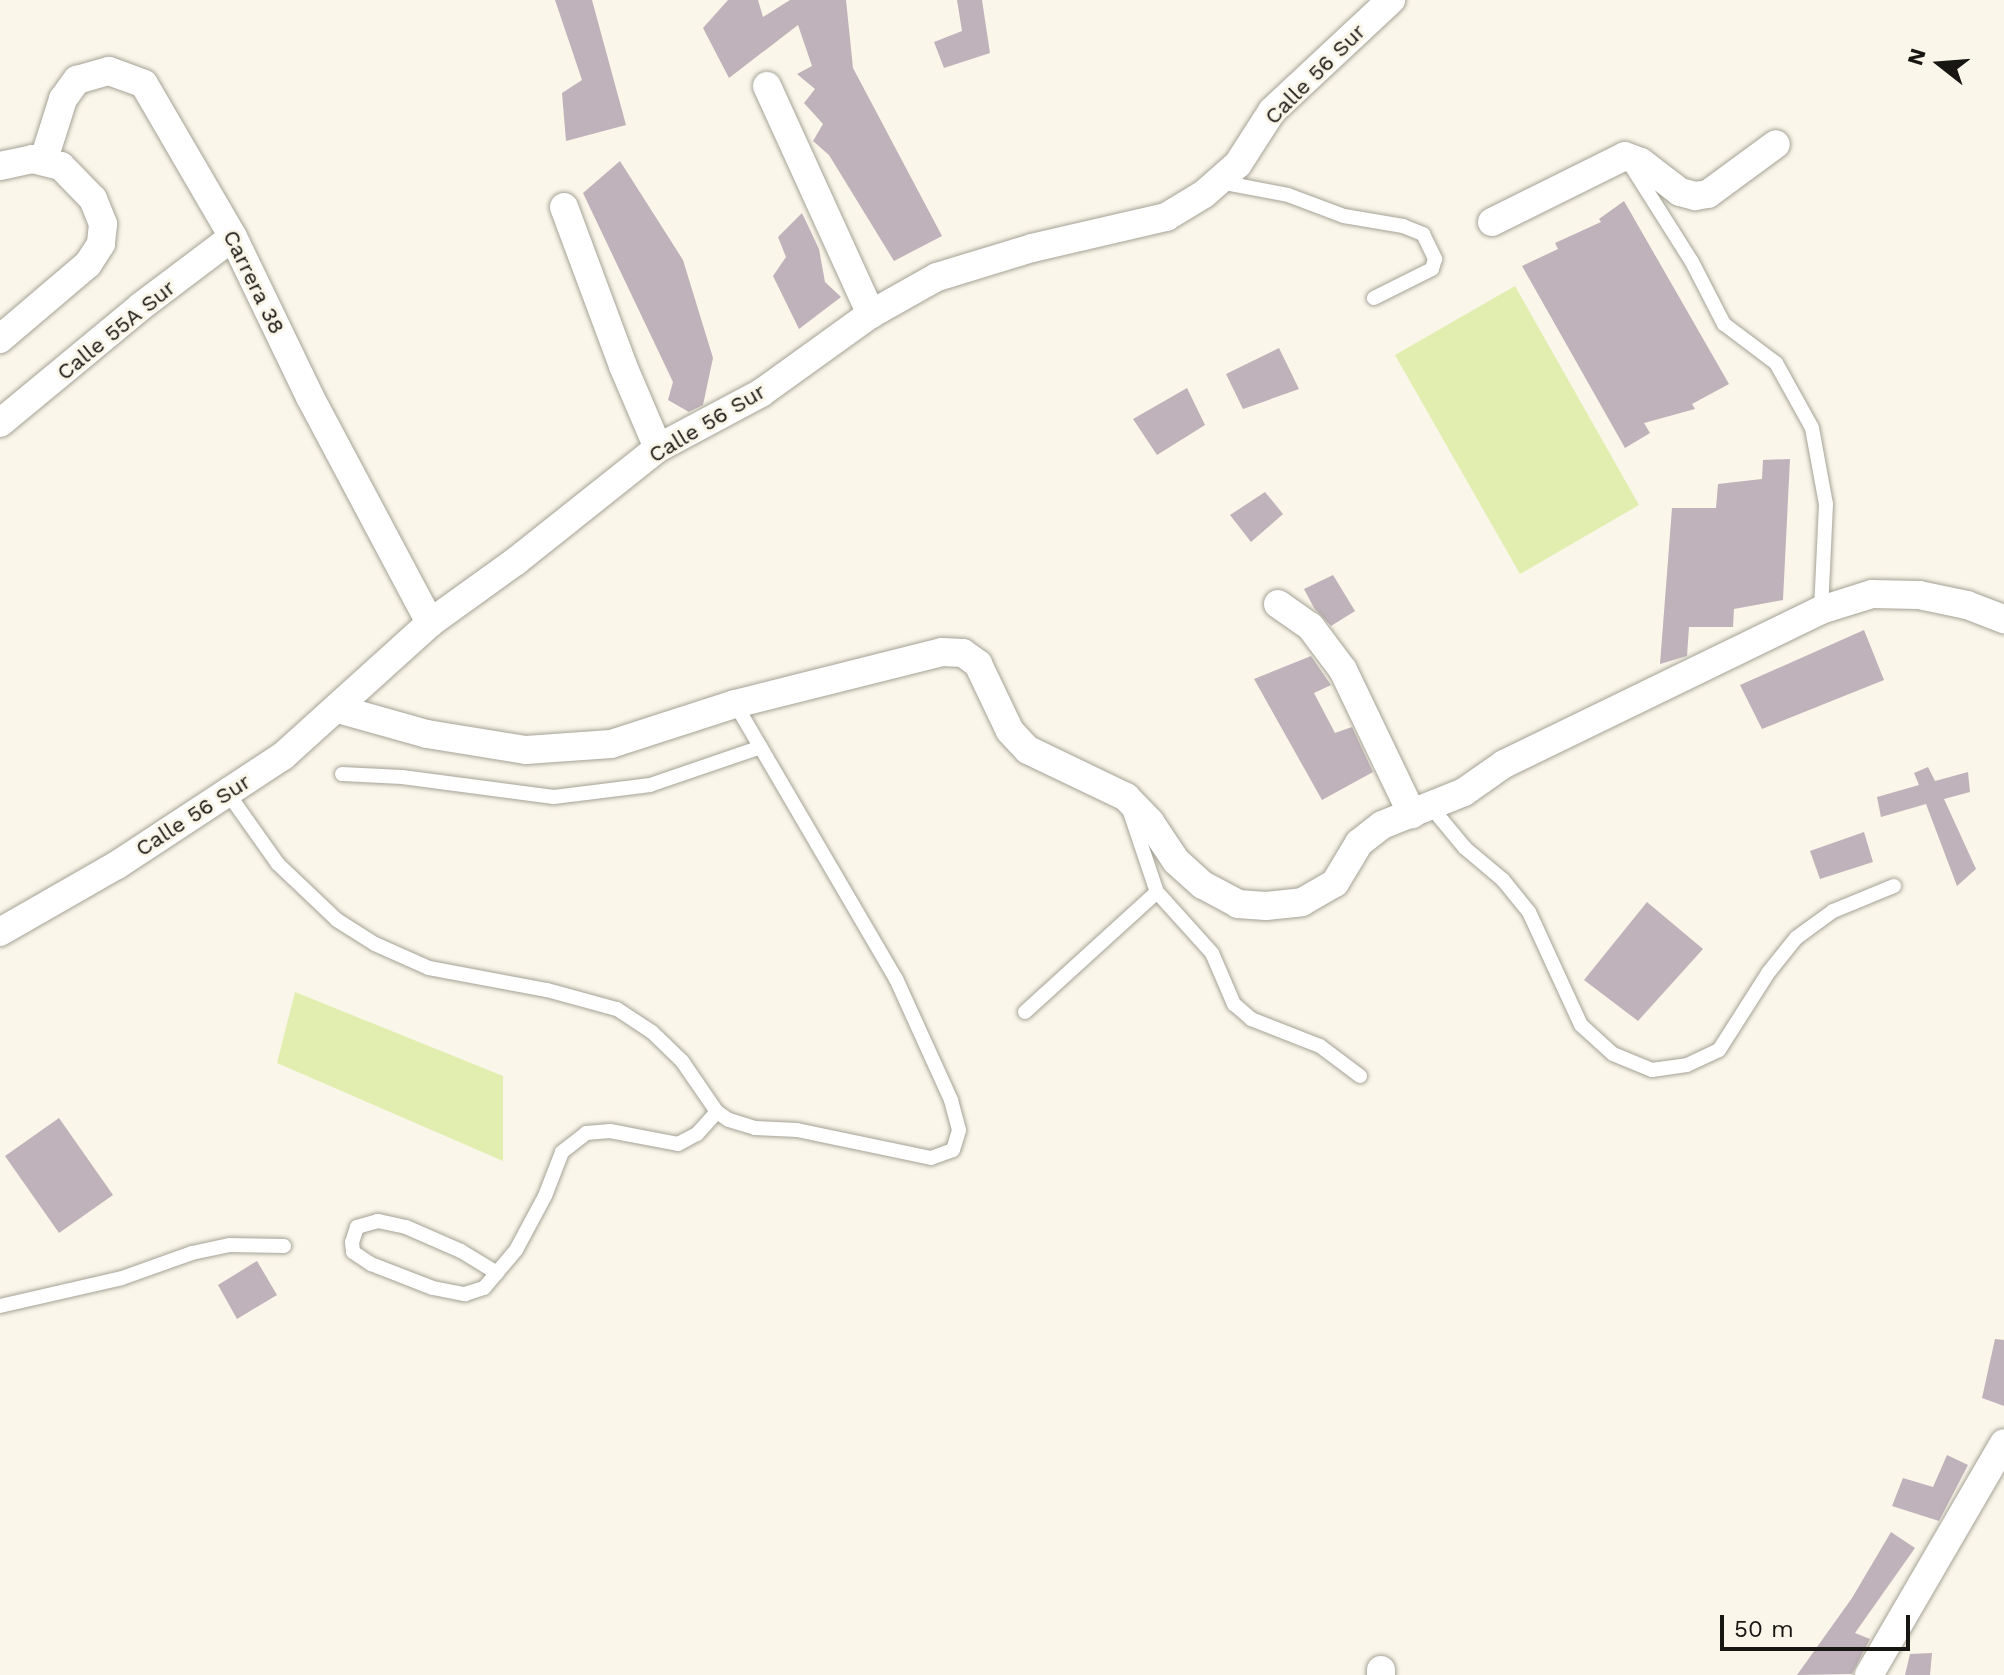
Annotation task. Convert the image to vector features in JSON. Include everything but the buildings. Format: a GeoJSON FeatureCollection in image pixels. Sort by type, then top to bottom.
{"type":"FeatureCollection","features":[{"type":"Feature","properties":{"kind":"street","name":"Calle 56 Sur"},"geometry":{"type":"LineString","coordinates":[[0,932],[117,865],[283,756],[430,623],[516,561],[658,448],[761,393],[871,314],[937,277],[1032,248],[1166,217],[1220,182],[1238,164],[1272,111],[1391,0]]}},
{"type":"Feature","properties":{"kind":"street","name":"Carrera 38"},"geometry":{"type":"LineString","coordinates":[[44,159],[68,88],[98,72],[119,72],[144,84],[233,237],[310,397],[430,623]]}},
{"type":"Feature","properties":{"kind":"street"},"geometry":{"type":"LineString","coordinates":[[767,86],[871,314]]}},
{"type":"Feature","properties":{"kind":"street"},"geometry":{"type":"LineString","coordinates":[[1492,222],[1625,156],[1641,162],[1680,192],[1695,196],[1708,194],[1776,144]]}},
{"type":"Feature","properties":{"kind":"street"},"geometry":{"type":"LineString","coordinates":[[0,166],[21,160],[44,159],[61,166],[93,199],[103,224],[101,244],[88,264],[0,339]]}},
{"type":"Feature","properties":{"kind":"street"},"geometry":{"type":"LineString","coordinates":[[564,207],[623,366],[658,448]]}},
{"type":"Feature","properties":{"kind":"street","name":"Calle 55A Sur"},"geometry":{"type":"LineString","coordinates":[[0,423],[140,307],[233,237]]}},
{"type":"Feature","properties":{"kind":"street"},"geometry":{"type":"LineString","coordinates":[[338,709],[427,734],[526,750],[611,744],[735,704],[942,652],[963,653],[978,664],[1010,731],[1028,750],[1065,765],[1126,797],[1150,822],[1176,861],[1203,885],[1238,904],[1252,905],[1302,902],[1335,883],[1359,843],[1382,825],[1464,792],[1504,764],[1821,610],[1872,594],[1919,595],[1967,605],[2004,619]]}},
{"type":"Feature","properties":{"kind":"street"},"geometry":{"type":"LineString","coordinates":[[1278,604],[1310,626],[1343,670],[1422,810]]}},
{"type":"Feature","properties":{"kind":"street"},"geometry":{"type":"LineString","coordinates":[[1869,1675],[2004,1443]]}},
{"type":"Feature","properties":{"kind":"lane"},"geometry":{"type":"LineString","coordinates":[[1625,156],[1692,262],[1724,324],[1776,363],[1812,428],[1826,504],[1821,610]]}},
{"type":"Feature","properties":{"kind":"lane"},"geometry":{"type":"LineString","coordinates":[[1220,182],[1288,195],[1344,216],[1378,220],[1423,234],[1435,259],[1432,269],[1374,298]]}},
{"type":"Feature","properties":{"kind":"lane"},"geometry":{"type":"LineString","coordinates":[[227,792],[278,864],[337,920],[375,944],[429,968],[547,990],[617,1009],[652,1032],[682,1061],[717,1112],[729,1120],[755,1128],[797,1130],[931,1158],[953,1150],[959,1130],[951,1100],[896,979],[735,704]]}},
{"type":"Feature","properties":{"kind":"lane"},"geometry":{"type":"LineString","coordinates":[[342,774],[402,777],[554,797],[650,785],[761,747]]}},
{"type":"Feature","properties":{"kind":"lane"},"geometry":{"type":"LineString","coordinates":[[1126,797],[1157,892],[1212,953],[1234,1004],[1251,1019],[1320,1046],[1360,1076]]}},
{"type":"Feature","properties":{"kind":"lane"},"geometry":{"type":"LineString","coordinates":[[1422,810],[1503,880],[1529,912],[1581,1025],[1613,1054],[1652,1070],[1687,1065],[1719,1050],[1768,973],[1796,938],[1833,911],[1894,886]]}},
{"type":"Feature","properties":{"kind":"lane"},"geometry":{"type":"LineString","coordinates":[[1025,1012],[1157,892]]}},
{"type":"Feature","properties":{"kind":"lane"},"geometry":{"type":"LineString","coordinates":[[497,1273],[461,1251],[406,1227],[378,1221],[357,1227],[352,1242],[353,1252],[371,1264],[433,1288],[465,1294],[484,1288],[497,1273],[516,1250],[538,1209],[562,1152],[586,1133],[610,1131],[678,1144],[697,1134],[717,1112]]}},
{"type":"Feature","properties":{"kind":"lane"},"geometry":{"type":"LineString","coordinates":[[0,1306],[122,1278],[192,1253],[230,1245],[284,1246]]}},
{"type":"Feature","properties":{"kind":"green space"},"geometry":{"type":"Polygon","coordinates":[[[1515,286],[1639,505],[1520,574],[1395,355],[1515,286]]]}},
{"type":"Feature","properties":{"kind":"green space"},"geometry":{"type":"Polygon","coordinates":[[[295,992],[503,1076],[503,1161],[277,1063],[295,992]]]}}]}
